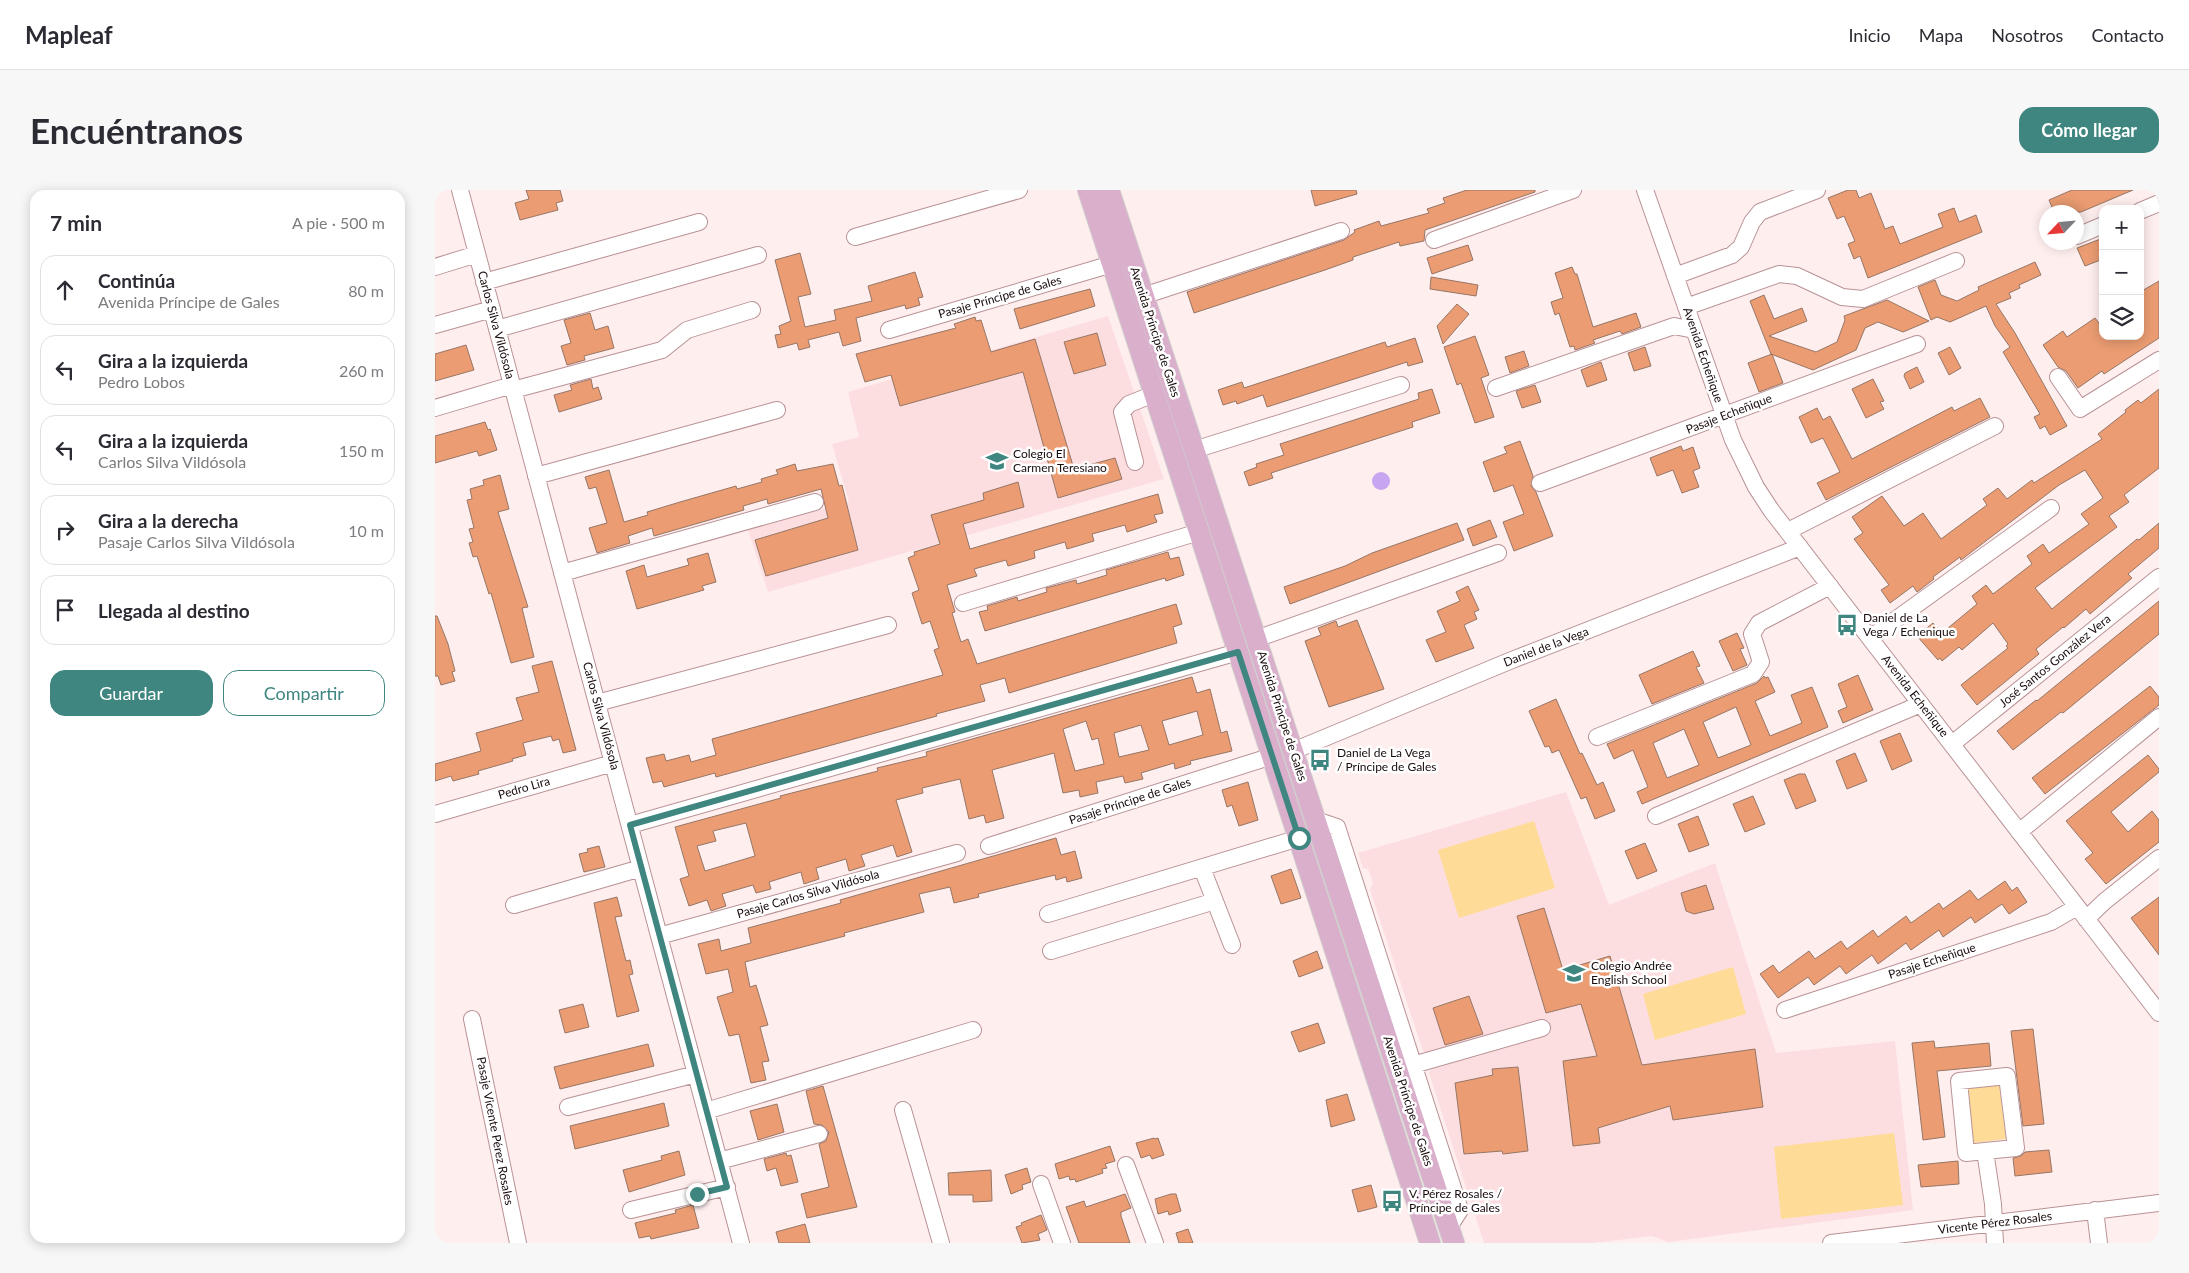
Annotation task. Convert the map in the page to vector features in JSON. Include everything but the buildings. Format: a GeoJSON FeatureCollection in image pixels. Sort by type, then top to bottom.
{"type":"FeatureCollection","features":[{"type":"Feature","properties":{"kind":"main road","name":"Avenida Príncipe de Gales"},"geometry":{"type":"LineString","coordinates":[[1087,190],[1430,1243]]}},
{"type":"Feature","properties":{"kind":"main road","name":"Avenida Príncipe de Gales"},"geometry":{"type":"LineString","coordinates":[[1109,190],[1452,1235]]}},
{"type":"Feature","properties":{"kind":"street","name":"Carlos Silva Vildósola"},"geometry":{"type":"LineString","coordinates":[[460,190],[741,1243]]}},
{"type":"Feature","properties":{"kind":"street"},"geometry":{"type":"LineString","coordinates":[[855,237],[1019,190]]}},
{"type":"Feature","properties":{"kind":"street"},"geometry":{"type":"LineString","coordinates":[[1434,240],[1573,190]]}},
{"type":"Feature","properties":{"kind":"street","name":"Avenida Echeñique"},"geometry":{"type":"LineString","coordinates":[[1645,190],[1733,440],[1756,487],[1800,547],[2159,1013]]}},
{"type":"Feature","properties":{"kind":"street"},"geometry":{"type":"LineString","coordinates":[[1675,276],[1732,255],[1741,247],[1752,222],[1760,212],[1817,190]]}},
{"type":"Feature","properties":{"kind":"street"},"geometry":{"type":"LineString","coordinates":[[2144,209],[2159,203]]}},
{"type":"Feature","properties":{"kind":"street"},"geometry":{"type":"LineString","coordinates":[[484,282],[699,222]]}},
{"type":"Feature","properties":{"kind":"street"},"geometry":{"type":"LineString","coordinates":[[2084,233],[2099,227]]}},
{"type":"Feature","properties":{"kind":"street"},"geometry":{"type":"LineString","coordinates":[[1143,296],[1341,231]]}},
{"type":"Feature","properties":{"kind":"street"},"geometry":{"type":"LineString","coordinates":[[435,267],[477,254]]}},
{"type":"Feature","properties":{"kind":"street"},"geometry":{"type":"LineString","coordinates":[[497,329],[758,255]]}},
{"type":"Feature","properties":{"kind":"street"},"geometry":{"type":"LineString","coordinates":[[1673,326],[1687,309],[1779,274],[1797,276],[1842,297],[1863,299],[1956,261]]}},
{"type":"Feature","properties":{"kind":"street","name":"Pasaje Príncipe de Gales"},"geometry":{"type":"LineString","coordinates":[[889,330],[1112,264]]}},
{"type":"Feature","properties":{"kind":"street"},"geometry":{"type":"LineString","coordinates":[[435,325],[492,310]]}},
{"type":"Feature","properties":{"kind":"street"},"geometry":{"type":"LineString","coordinates":[[435,408],[662,350],[687,330],[752,310]]}},
{"type":"Feature","properties":{"kind":"street"},"geometry":{"type":"LineString","coordinates":[[1496,388],[1673,326],[1694,330]]}},
{"type":"Feature","properties":{"kind":"street","name":"Pasaje Echeñique"},"geometry":{"type":"LineString","coordinates":[[1540,483],[1917,344]]}},
{"type":"Feature","properties":{"kind":"street"},"geometry":{"type":"LineString","coordinates":[[2058,377],[2080,409],[2159,360]]}},
{"type":"Feature","properties":{"kind":"street"},"geometry":{"type":"LineString","coordinates":[[1194,450],[1401,385]]}},
{"type":"Feature","properties":{"kind":"street"},"geometry":{"type":"LineString","coordinates":[[1135,462],[1122,412],[1129,404],[1154,394]]}},
{"type":"Feature","properties":{"kind":"street"},"geometry":{"type":"LineString","coordinates":[[536,476],[777,410]]}},
{"type":"Feature","properties":{"kind":"street"},"geometry":{"type":"LineString","coordinates":[[1788,531],[1995,426]]}},
{"type":"Feature","properties":{"kind":"street"},"geometry":{"type":"LineString","coordinates":[[562,573],[815,502]]}},
{"type":"Feature","properties":{"kind":"street"},"geometry":{"type":"LineString","coordinates":[[1870,638],[2051,508]]}},
{"type":"Feature","properties":{"kind":"street"},"geometry":{"type":"LineString","coordinates":[[963,603],[1199,532]]}},
{"type":"Feature","properties":{"kind":"street","name":"Daniel de la Vega"},"geometry":{"type":"LineString","coordinates":[[1293,751],[1512,660],[1800,547]]}},
{"type":"Feature","properties":{"kind":"street"},"geometry":{"type":"LineString","coordinates":[[1256,639],[1498,553]]}},
{"type":"Feature","properties":{"kind":"street","name":"José Santos González Vera"},"geometry":{"type":"LineString","coordinates":[[1952,744],[2159,577]]}},
{"type":"Feature","properties":{"kind":"street"},"geometry":{"type":"LineString","coordinates":[[1597,737],[1753,674],[1761,662],[1752,634],[1759,622],[1830,586]]}},
{"type":"Feature","properties":{"kind":"street"},"geometry":{"type":"LineString","coordinates":[[597,702],[888,625]]}},
{"type":"Feature","properties":{"kind":"street"},"geometry":{"type":"LineString","coordinates":[[630,825],[1238,652]]}},
{"type":"Feature","properties":{"kind":"street"},"geometry":{"type":"LineString","coordinates":[[1656,816],[1921,704]]}},
{"type":"Feature","properties":{"kind":"street"},"geometry":{"type":"LineString","coordinates":[[2019,832],[2159,717]]}},
{"type":"Feature","properties":{"kind":"street","name":"Pasaje Príncipe de Gales"},"geometry":{"type":"LineString","coordinates":[[989,846],[1272,756]]}},
{"type":"Feature","properties":{"kind":"street","name":"Pedro Lira"},"geometry":{"type":"LineString","coordinates":[[435,814],[613,763]]}},
{"type":"Feature","properties":{"kind":"street"},"geometry":{"type":"LineString","coordinates":[[1316,820],[1337,827],[1460,1210],[1452,1235]]}},
{"type":"Feature","properties":{"kind":"street"},"geometry":{"type":"LineString","coordinates":[[1048,914],[1299,838]]}},
{"type":"Feature","properties":{"kind":"street","name":"Pasaje Carlos Silva Vildósola"},"geometry":{"type":"LineString","coordinates":[[659,936],[957,852]]}},
{"type":"Feature","properties":{"kind":"street","name":"Pasaje Echeñique"},"geometry":{"type":"LineString","coordinates":[[1785,1010],[2082,913],[2105,901],[2159,858]]}},
{"type":"Feature","properties":{"kind":"street"},"geometry":{"type":"LineString","coordinates":[[514,905],[641,868]]}},
{"type":"Feature","properties":{"kind":"street"},"geometry":{"type":"LineString","coordinates":[[1202,868],[1232,945]]}},
{"type":"Feature","properties":{"kind":"street"},"geometry":{"type":"LineString","coordinates":[[1051,951],[1215,901]]}},
{"type":"Feature","properties":{"kind":"street","name":"Pasaje Vicente Pérez Rosales"},"geometry":{"type":"LineString","coordinates":[[472,1019],[517,1243]]}},
{"type":"Feature","properties":{"kind":"street"},"geometry":{"type":"LineString","coordinates":[[1413,1065],[1542,1028]]}},
{"type":"Feature","properties":{"kind":"street"},"geometry":{"type":"LineString","coordinates":[[706,1111],[973,1030]]}},
{"type":"Feature","properties":{"kind":"street"},"geometry":{"type":"LineString","coordinates":[[568,1107],[696,1074]]}},
{"type":"Feature","properties":{"kind":"street"},"geometry":{"type":"LineString","coordinates":[[2007,1076],[2015,1148],[1985,1151],[1967,1153],[1959,1081],[2007,1076]]}},
{"type":"Feature","properties":{"kind":"street"},"geometry":{"type":"LineString","coordinates":[[903,1110],[941,1243]]}},
{"type":"Feature","properties":{"kind":"street"},"geometry":{"type":"LineString","coordinates":[[719,1161],[819,1134]]}},
{"type":"Feature","properties":{"kind":"street"},"geometry":{"type":"LineString","coordinates":[[1985,1151],[1993,1204],[1995,1243]]}},
{"type":"Feature","properties":{"kind":"street"},"geometry":{"type":"LineString","coordinates":[[1126,1165],[1155,1243]]}},
{"type":"Feature","properties":{"kind":"street"},"geometry":{"type":"LineString","coordinates":[[1041,1184],[1063,1243]]}},
{"type":"Feature","properties":{"kind":"street"},"geometry":{"type":"LineString","coordinates":[[631,1210],[727,1187]]}},
{"type":"Feature","properties":{"kind":"street","name":"Vicente Pérez Rosales"},"geometry":{"type":"LineString","coordinates":[[1831,1243],[2159,1203]]}},
{"type":"Feature","properties":{"kind":"street"},"geometry":{"type":"LineString","coordinates":[[2095,1210],[2099,1243]]}},
{"type":"Feature","properties":{"kind":"shaded area","name":"Colegio El Carmen Teresiano"},"geometry":{"type":"Polygon","coordinates":[[[1108,316],[1164,479],[768,592],[748,530],[849,502],[832,444],[859,437],[848,392],[1108,316]]]}},
{"type":"Feature","properties":{"kind":"shaded area"},"geometry":{"type":"Polygon","coordinates":[[[1381,472],[1387,475],[1390,481],[1387,487],[1381,490],[1375,487],[1372,481],[1375,475],[1381,472]]]}},
{"type":"Feature","properties":{"kind":"shaded area","name":"Colegio Andrée English School"},"geometry":{"type":"Polygon","coordinates":[[[1566,792],[1609,905],[1715,863],[1776,1053],[1895,1041],[1913,1210],[1668,1242],[1652,1236],[1593,1243],[1484,1243],[1429,1073],[1433,1067],[1429,1054],[1423,1051],[1370,890],[1373,883],[1368,869],[1363,868],[1358,853],[1566,792]]]}},
{"type":"Feature","properties":{"kind":"shaded area"},"geometry":{"type":"Polygon","coordinates":[[[1534,821],[1555,888],[1459,918],[1438,850],[1534,821]]]}},
{"type":"Feature","properties":{"kind":"shaded area"},"geometry":{"type":"Polygon","coordinates":[[[1733,967],[1746,1014],[1655,1040],[1643,994],[1733,967]]]}},
{"type":"Feature","properties":{"kind":"shaded area"},"geometry":{"type":"Polygon","coordinates":[[[1999,1083],[2006,1139],[1973,1143],[1966,1087],[1999,1083]]]}},
{"type":"Feature","properties":{"kind":"shaded area"},"geometry":{"type":"Polygon","coordinates":[[[1894,1133],[1903,1205],[1781,1219],[1774,1147],[1894,1133]]]}},
{"type":"Feature","properties":{"kind":"place","name":"Colegio El Carmen Teresiano"},"geometry":{"type":"Point","coordinates":[997,461]}},
{"type":"Feature","properties":{"kind":"place","name":"Daniel de La Vega / Echenique"},"geometry":{"type":"Point","coordinates":[1847,625]}},
{"type":"Feature","properties":{"kind":"place","name":"Daniel de La Vega / Príncipe de Gales"},"geometry":{"type":"Point","coordinates":[1320,760]}},
{"type":"Feature","properties":{"kind":"place","name":"Colegio Andrée English School"},"geometry":{"type":"Point","coordinates":[1574,973]}},
{"type":"Feature","properties":{"kind":"place","name":"V. Pérez Rosales / Príncipe de Gales"},"geometry":{"type":"Point","coordinates":[1392,1201]}},
{"type":"Feature","properties":{"kind":"route"},"geometry":{"type":"LineString","coordinates":[[697,1194],[727,1187],[630,825],[1238,652],[1299,838]]}}]}
